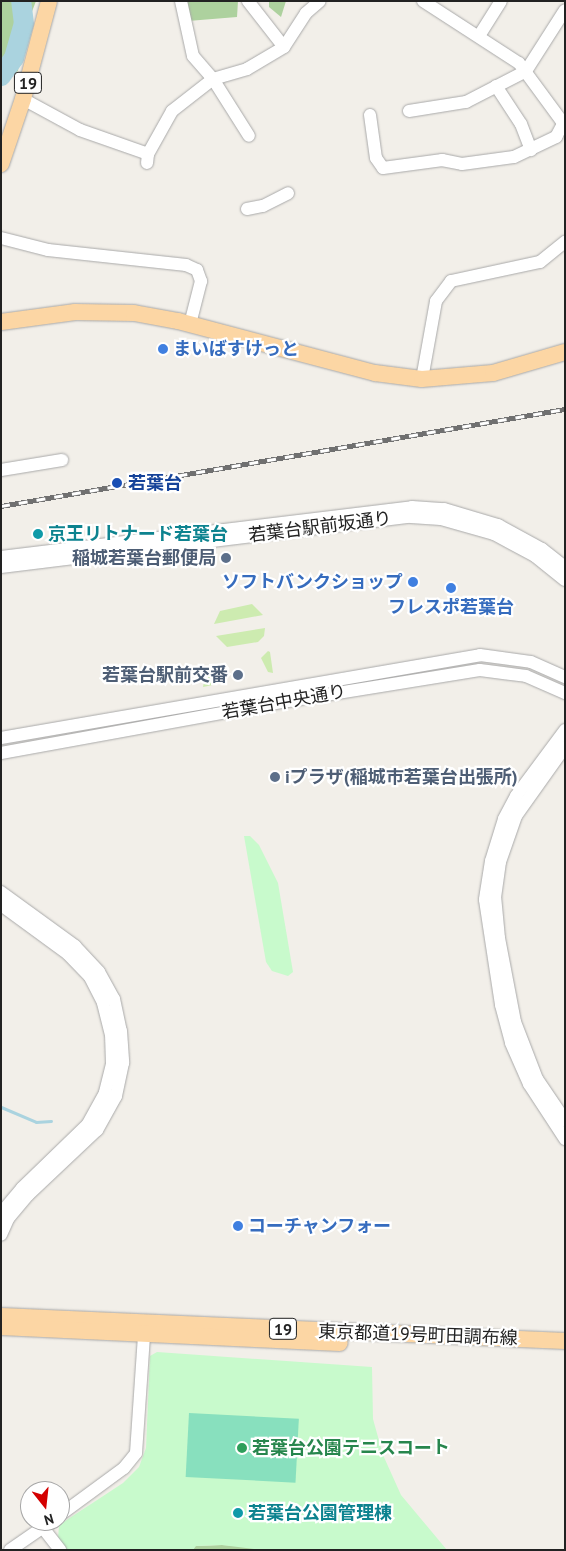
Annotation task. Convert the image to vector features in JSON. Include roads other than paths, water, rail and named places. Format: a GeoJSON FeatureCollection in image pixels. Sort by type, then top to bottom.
{"type":"FeatureCollection","features":[{"type":"Feature","properties":{"kind":"main road","name":"19"},"geometry":{"type":"LineString","coordinates":[[1,164],[23,99],[49,1]]}},
{"type":"Feature","properties":{"kind":"main road"},"geometry":{"type":"LineString","coordinates":[[1,322],[110,311],[155,316],[335,364],[422,379],[493,373],[565,352]]}},
{"type":"Feature","properties":{"kind":"main road","name":"東京都道19号町田調布線"},"geometry":{"type":"LineString","coordinates":[[1,1316],[565,1341]]}},
{"type":"Feature","properties":{"kind":"main road","name":"東京都道19号町田調布線"},"geometry":{"type":"LineString","coordinates":[[1,1327],[144,1335],[565,1352]]}},
{"type":"Feature","properties":{"kind":"street"},"geometry":{"type":"LineString","coordinates":[[180,1],[193,56],[213,79],[249,136]]}},
{"type":"Feature","properties":{"kind":"street"},"geometry":{"type":"LineString","coordinates":[[248,1],[284,47]]}},
{"type":"Feature","properties":{"kind":"street"},"geometry":{"type":"LineString","coordinates":[[23,99],[80,130],[147,159],[172,111],[213,79],[247,68],[284,47],[306,13],[320,1]]}},
{"type":"Feature","properties":{"kind":"street"},"geometry":{"type":"LineString","coordinates":[[479,36],[501,1]]}},
{"type":"Feature","properties":{"kind":"street"},"geometry":{"type":"LineString","coordinates":[[370,115],[376,158],[382,168],[442,160],[462,164],[514,157],[556,137],[564,122],[519,62],[424,2]]}},
{"type":"Feature","properties":{"kind":"street"},"geometry":{"type":"LineString","coordinates":[[409,111],[466,102],[526,71],[565,10]]}},
{"type":"Feature","properties":{"kind":"street"},"geometry":{"type":"LineString","coordinates":[[496,86],[521,124],[531,150]]}},
{"type":"Feature","properties":{"kind":"street"},"geometry":{"type":"LineString","coordinates":[[247,209],[263,206],[288,193]]}},
{"type":"Feature","properties":{"kind":"street"},"geometry":{"type":"LineString","coordinates":[[1,238],[48,250],[186,265],[197,270],[201,282],[190,324]]}},
{"type":"Feature","properties":{"kind":"street"},"geometry":{"type":"LineString","coordinates":[[422,379],[436,301],[451,281],[540,262],[565,242]]}},
{"type":"Feature","properties":{"kind":"street"},"geometry":{"type":"LineString","coordinates":[[1,470],[62,460]]}},
{"type":"Feature","properties":{"kind":"street","name":"若葉台駅前坂通り"},"geometry":{"type":"LineString","coordinates":[[1,557],[412,507],[444,509],[498,525],[520,535],[565,567]]}},
{"type":"Feature","properties":{"kind":"street","name":"若葉台駅前坂通り"},"geometry":{"type":"LineString","coordinates":[[1,567],[411,517],[441,519],[494,534],[535,556],[565,580]]}},
{"type":"Feature","properties":{"kind":"street","name":"若葉台中央通り"},"geometry":{"type":"LineString","coordinates":[[1,738],[480,655],[531,662],[565,677]]}},
{"type":"Feature","properties":{"kind":"street","name":"若葉台中央通り"},"geometry":{"type":"LineString","coordinates":[[1,753],[288,701],[480,670],[526,676],[565,693]]}},
{"type":"Feature","properties":{"kind":"street"},"geometry":{"type":"LineString","coordinates":[[565,730],[516,796],[504,819],[491,861],[485,900],[501,1005],[511,1043],[528,1084],[565,1139]]}},
{"type":"Feature","properties":{"kind":"street"},"geometry":{"type":"LineString","coordinates":[[565,747],[516,816],[500,862],[496,896],[499,938],[515,1022],[537,1079],[565,1120]]}},
{"type":"Feature","properties":{"kind":"street"},"geometry":{"type":"LineString","coordinates":[[1,892],[75,946],[99,972],[114,999],[122,1031],[123,1063],[116,1096],[97,1130],[28,1195],[8,1219],[1,1235]]}},
{"type":"Feature","properties":{"kind":"street"},"geometry":{"type":"LineString","coordinates":[[1,905],[68,954],[90,977],[103,1003],[111,1034],[112,1064],[105,1093],[88,1124],[22,1188],[1,1213]]}},
{"type":"Feature","properties":{"kind":"street"},"geometry":{"type":"LineString","coordinates":[[70,1508],[124,1468],[136,1453],[144,1335]]}},
{"type":"Feature","properties":{"kind":"street"},"geometry":{"type":"LineString","coordinates":[[10,1550],[37,1531]]}},
{"type":"Feature","properties":{"kind":"street"},"geometry":{"type":"LineString","coordinates":[[50,1531],[60,1550]]}},
{"type":"Feature","properties":{"kind":"waterway"},"geometry":{"type":"LineString","coordinates":[[1,76],[14,58],[24,24],[21,1]]}},
{"type":"Feature","properties":{"kind":"waterway"},"geometry":{"type":"LineString","coordinates":[[1,1107],[36,1122],[51,1121]]}},
{"type":"Feature","properties":{"kind":"railway"},"geometry":{"type":"LineString","coordinates":[[1,506],[565,409]]}},
{"type":"Feature","properties":{"kind":"place","name":"まいばすけっと"},"geometry":{"type":"Point","coordinates":[163,349]}},
{"type":"Feature","properties":{"kind":"place","name":"若葉台"},"geometry":{"type":"Point","coordinates":[117,483]}},
{"type":"Feature","properties":{"kind":"place","name":"京王リトナード若葉台"},"geometry":{"type":"Point","coordinates":[38,534]}},
{"type":"Feature","properties":{"kind":"place","name":"稲城若葉台郵便局"},"geometry":{"type":"Point","coordinates":[226,558]}},
{"type":"Feature","properties":{"kind":"place","name":"ソフトバンクショップ"},"geometry":{"type":"Point","coordinates":[413,582]}},
{"type":"Feature","properties":{"kind":"place","name":"フレスポ若葉台"},"geometry":{"type":"Point","coordinates":[451,588]}},
{"type":"Feature","properties":{"kind":"place","name":"若葉台駅前交番"},"geometry":{"type":"Point","coordinates":[238,675]}},
{"type":"Feature","properties":{"kind":"place","name":"iプラザ(稲城市若葉台出張所)"},"geometry":{"type":"Point","coordinates":[275,777]}},
{"type":"Feature","properties":{"kind":"place","name":"コーチャンフォー"},"geometry":{"type":"Point","coordinates":[238,1226]}},
{"type":"Feature","properties":{"kind":"place","name":"若葉台公園テニスコート"},"geometry":{"type":"Point","coordinates":[242,1448]}},
{"type":"Feature","properties":{"kind":"place","name":"若葉台公園管理棟"},"geometry":{"type":"Point","coordinates":[238,1513]}}]}
